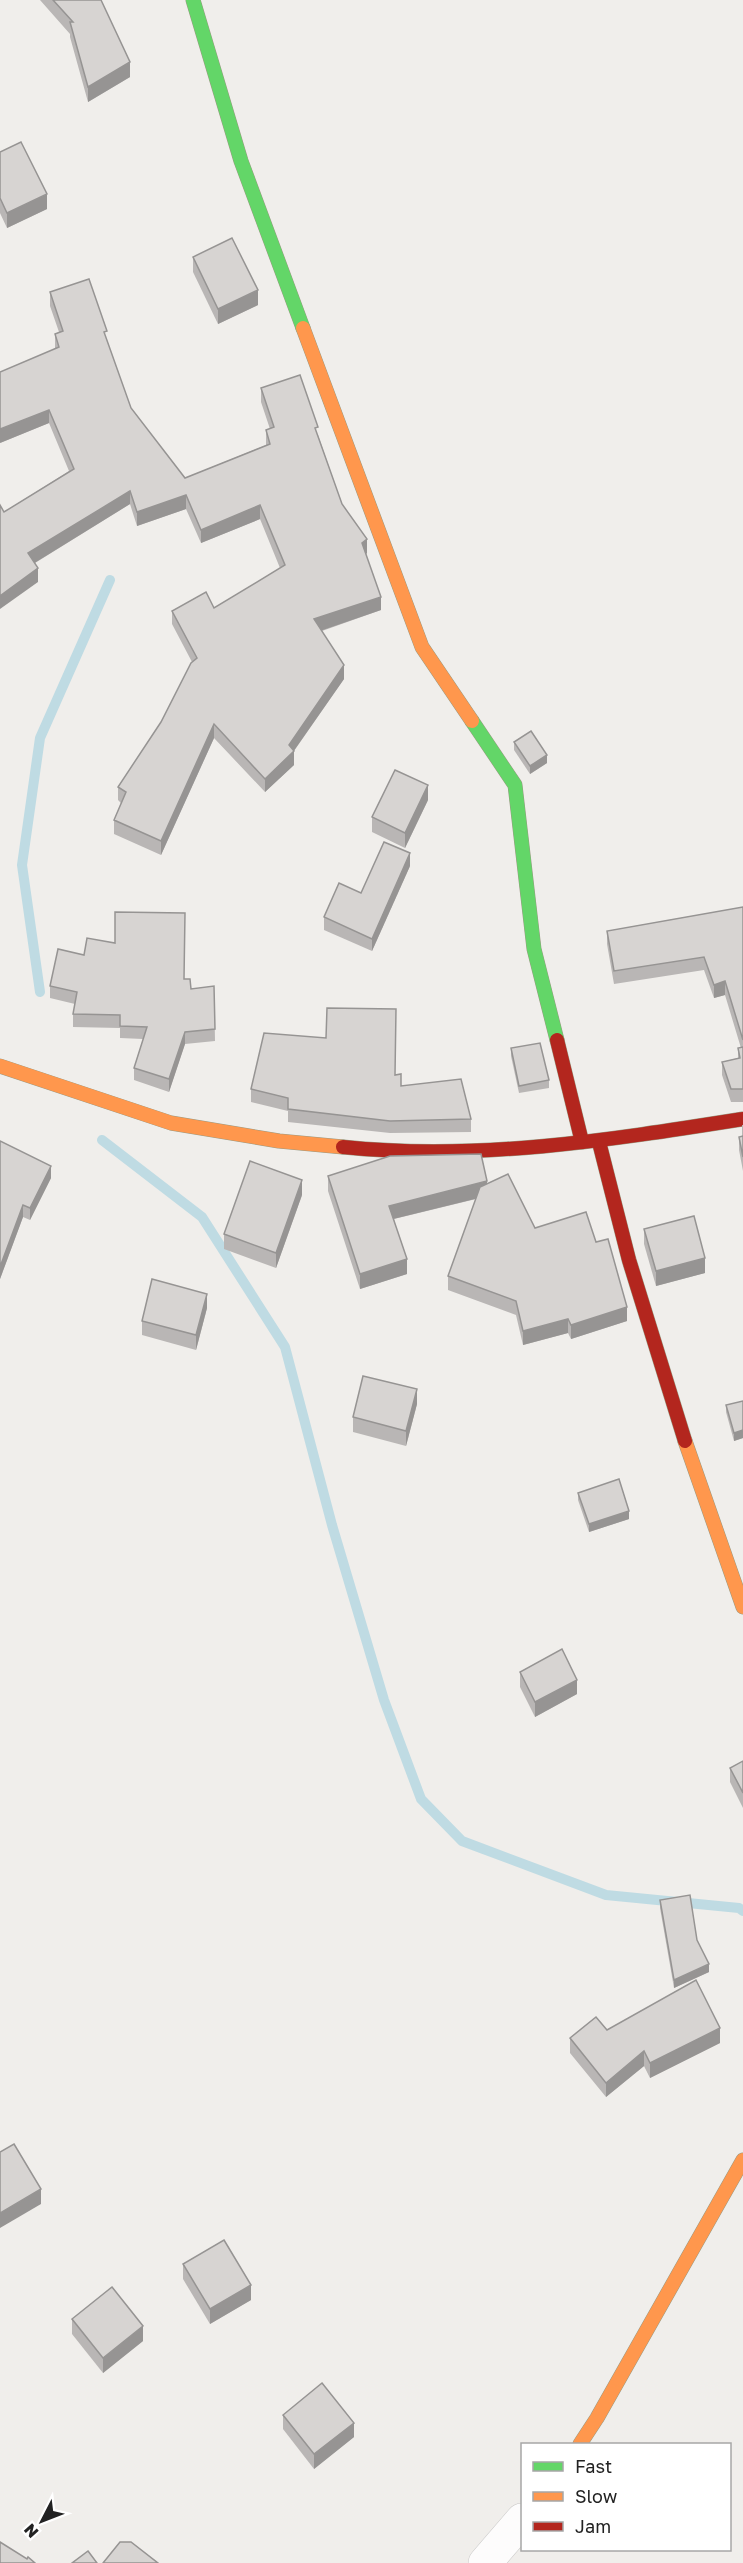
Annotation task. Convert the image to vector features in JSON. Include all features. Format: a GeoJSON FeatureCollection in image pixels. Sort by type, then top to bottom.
{"type":"FeatureCollection","features":[{"type":"Feature","properties":{"kind":"street"},"geometry":{"type":"LineString","coordinates":[[193,0],[241,161],[422,647],[515,785],[534,949],[582,1142]]}},
{"type":"Feature","properties":{"kind":"street"},"geometry":{"type":"LineString","coordinates":[[0,1066],[171,1123],[279,1141],[389,1152],[502,1150],[599,1142],[743,1119]]}},
{"type":"Feature","properties":{"kind":"street"},"geometry":{"type":"LineString","coordinates":[[599,1142],[615,1212],[687,1452],[743,1607]]}},
{"type":"Feature","properties":{"kind":"street"},"geometry":{"type":"LineString","coordinates":[[581,2443],[743,2160]]}},
{"type":"Feature","properties":{"kind":"street"},"geometry":{"type":"LineString","coordinates":[[485,2563],[521,2521]]}},
{"type":"Feature","properties":{"kind":"building"},"geometry":{"type":"Polygon","coordinates":[[[53,0],[101,0],[130,62],[88,87],[70,22],[73,22],[53,0]]]}},
{"type":"Feature","properties":{"kind":"building"},"geometry":{"type":"Polygon","coordinates":[[[21,142],[47,194],[7,213],[0,198],[0,152],[21,142]]]}},
{"type":"Feature","properties":{"kind":"building"},"geometry":{"type":"Polygon","coordinates":[[[232,238],[258,290],[218,309],[193,257],[232,238]]]}},
{"type":"Feature","properties":{"kind":"building"},"geometry":{"type":"Polygon","coordinates":[[[89,279],[107,331],[104,332],[131,408],[185,478],[270,444],[266,430],[274,427],[261,388],[300,375],[318,427],[315,428],[342,504],[367,539],[362,543],[381,597],[314,619],[344,665],[289,745],[294,751],[265,779],[214,724],[161,841],[114,820],[126,792],[118,787],[161,722],[191,663],[197,658],[172,611],[206,592],[214,608],[285,565],[260,505],[201,530],[186,495],[137,512],[130,491],[28,553],[38,568],[0,596],[0,505],[4,512],[74,469],[49,410],[0,429],[0,372],[59,347],[55,334],[63,331],[50,292],[89,279]]]}},
{"type":"Feature","properties":{"kind":"building"},"geometry":{"type":"Polygon","coordinates":[[[531,731],[547,755],[530,766],[514,742],[531,731]]]}},
{"type":"Feature","properties":{"kind":"building"},"geometry":{"type":"Polygon","coordinates":[[[395,770],[428,785],[405,833],[372,817],[395,770]]]}},
{"type":"Feature","properties":{"kind":"building"},"geometry":{"type":"Polygon","coordinates":[[[384,842],[410,853],[372,939],[324,917],[339,883],[361,893],[384,842]]]}},
{"type":"Feature","properties":{"kind":"building"},"geometry":{"type":"Polygon","coordinates":[[[743,907],[743,1040],[725,981],[714,985],[704,957],[614,971],[607,931],[743,907]]]}},
{"type":"Feature","properties":{"kind":"building"},"geometry":{"type":"Polygon","coordinates":[[[115,912],[185,913],[184,979],[190,979],[191,989],[214,986],[215,1029],[185,1032],[169,1079],[134,1068],[147,1027],[120,1026],[120,1015],[73,1014],[77,992],[50,986],[58,949],[84,955],[87,938],[115,943],[115,912]]]}},
{"type":"Feature","properties":{"kind":"building"},"geometry":{"type":"Polygon","coordinates":[[[327,1008],[396,1009],[395,1075],[401,1074],[401,1086],[461,1079],[471,1119],[390,1121],[288,1109],[288,1098],[251,1089],[264,1033],[326,1038],[327,1008]]]}},
{"type":"Feature","properties":{"kind":"building"},"geometry":{"type":"Polygon","coordinates":[[[540,1043],[549,1080],[519,1086],[511,1048],[540,1043]]]}},
{"type":"Feature","properties":{"kind":"building"},"geometry":{"type":"Polygon","coordinates":[[[743,1047],[743,1089],[731,1089],[722,1062],[740,1058],[738,1048],[743,1047]]]}},
{"type":"Feature","properties":{"kind":"building"},"geometry":{"type":"Polygon","coordinates":[[[743,1136],[743,1157],[739,1137],[743,1136]]]}},
{"type":"Feature","properties":{"kind":"building"},"geometry":{"type":"Polygon","coordinates":[[[0,1141],[51,1166],[30,1208],[23,1205],[0,1267],[0,1141]]]}},
{"type":"Feature","properties":{"kind":"building"},"geometry":{"type":"Polygon","coordinates":[[[481,1154],[487,1181],[389,1206],[407,1259],[360,1274],[328,1176],[390,1156],[481,1154]]]}},
{"type":"Feature","properties":{"kind":"building"},"geometry":{"type":"Polygon","coordinates":[[[250,1161],[302,1180],[276,1253],[224,1234],[250,1161]]]}},
{"type":"Feature","properties":{"kind":"building"},"geometry":{"type":"Polygon","coordinates":[[[508,1174],[535,1228],[586,1212],[596,1242],[608,1239],[627,1307],[571,1325],[568,1319],[523,1331],[516,1301],[448,1276],[480,1187],[508,1174]]]}},
{"type":"Feature","properties":{"kind":"building"},"geometry":{"type":"Polygon","coordinates":[[[694,1216],[705,1258],[656,1271],[644,1229],[694,1216]]]}},
{"type":"Feature","properties":{"kind":"building"},"geometry":{"type":"Polygon","coordinates":[[[152,1279],[207,1294],[196,1335],[142,1321],[152,1279]]]}},
{"type":"Feature","properties":{"kind":"building"},"geometry":{"type":"Polygon","coordinates":[[[363,1376],[417,1389],[406,1431],[353,1417],[363,1376]]]}},
{"type":"Feature","properties":{"kind":"building"},"geometry":{"type":"Polygon","coordinates":[[[743,1401],[743,1430],[734,1433],[726,1405],[743,1401]]]}},
{"type":"Feature","properties":{"kind":"building"},"geometry":{"type":"Polygon","coordinates":[[[619,1479],[629,1511],[589,1524],[578,1493],[619,1479]]]}},
{"type":"Feature","properties":{"kind":"building"},"geometry":{"type":"Polygon","coordinates":[[[562,1649],[577,1680],[535,1702],[520,1672],[562,1649]]]}},
{"type":"Feature","properties":{"kind":"building"},"geometry":{"type":"Polygon","coordinates":[[[743,1761],[743,1793],[730,1768],[743,1761]]]}},
{"type":"Feature","properties":{"kind":"building"},"geometry":{"type":"Polygon","coordinates":[[[690,1895],[697,1940],[709,1964],[674,1980],[660,1900],[690,1895]]]}},
{"type":"Feature","properties":{"kind":"building"},"geometry":{"type":"Polygon","coordinates":[[[696,1980],[720,2028],[650,2063],[644,2051],[606,2083],[570,2038],[596,2017],[607,2030],[696,1980]]]}},
{"type":"Feature","properties":{"kind":"building"},"geometry":{"type":"Polygon","coordinates":[[[14,2144],[41,2189],[0,2213],[0,2152],[14,2144]]]}},
{"type":"Feature","properties":{"kind":"building"},"geometry":{"type":"Polygon","coordinates":[[[224,2240],[251,2285],[210,2309],[183,2264],[224,2240]]]}},
{"type":"Feature","properties":{"kind":"building"},"geometry":{"type":"Polygon","coordinates":[[[112,2287],[143,2326],[103,2358],[72,2319],[112,2287]]]}},
{"type":"Feature","properties":{"kind":"building"},"geometry":{"type":"Polygon","coordinates":[[[322,2383],[354,2423],[314,2454],[283,2415],[322,2383]]]}},
{"type":"Feature","properties":{"kind":"building"},"geometry":{"type":"Polygon","coordinates":[[[0,2542],[27,2559],[28,2557],[35,2563],[0,2563],[0,2542]]]}},
{"type":"Feature","properties":{"kind":"building"},"geometry":{"type":"Polygon","coordinates":[[[120,2542],[131,2542],[158,2563],[103,2563],[120,2542]]]}},
{"type":"Feature","properties":{"kind":"building"},"geometry":{"type":"Polygon","coordinates":[[[88,2551],[97,2563],[72,2563],[88,2551]]]}},
{"type":"Feature","properties":{"kind":"waterway"},"geometry":{"type":"LineString","coordinates":[[40,992],[22,865],[40,738],[110,580]]}},
{"type":"Feature","properties":{"kind":"waterway"},"geometry":{"type":"LineString","coordinates":[[102,1140],[202,1217],[285,1347],[332,1525],[384,1700],[421,1799],[462,1841],[606,1895],[739,1908],[743,1911]]}},
{"type":"Feature","properties":{"kind":"traffic: fast"},"geometry":{"type":"LineString","coordinates":[[193,0],[241,161],[303,328]]}},
{"type":"Feature","properties":{"kind":"traffic: fast"},"geometry":{"type":"LineString","coordinates":[[472,721],[515,785],[534,949],[557,1040]]}},
{"type":"Feature","properties":{"kind":"traffic: slow"},"geometry":{"type":"LineString","coordinates":[[303,328],[422,647],[472,721]]}},
{"type":"Feature","properties":{"kind":"traffic: slow"},"geometry":{"type":"LineString","coordinates":[[0,1066],[171,1123],[279,1141],[343,1147]]}},
{"type":"Feature","properties":{"kind":"traffic: slow"},"geometry":{"type":"LineString","coordinates":[[685,1441],[743,1607]]}},
{"type":"Feature","properties":{"kind":"traffic: slow"},"geometry":{"type":"LineString","coordinates":[[581,2443],[743,2160]]}},
{"type":"Feature","properties":{"kind":"traffic: jam"},"geometry":{"type":"LineString","coordinates":[[557,1040],[582,1142]]}},
{"type":"Feature","properties":{"kind":"traffic: jam"},"geometry":{"type":"LineString","coordinates":[[343,1147],[393,1151],[494,1150],[594,1141],[743,1119]]}},
{"type":"Feature","properties":{"kind":"traffic: jam"},"geometry":{"type":"LineString","coordinates":[[599,1142],[629,1260],[685,1441]]}}]}
